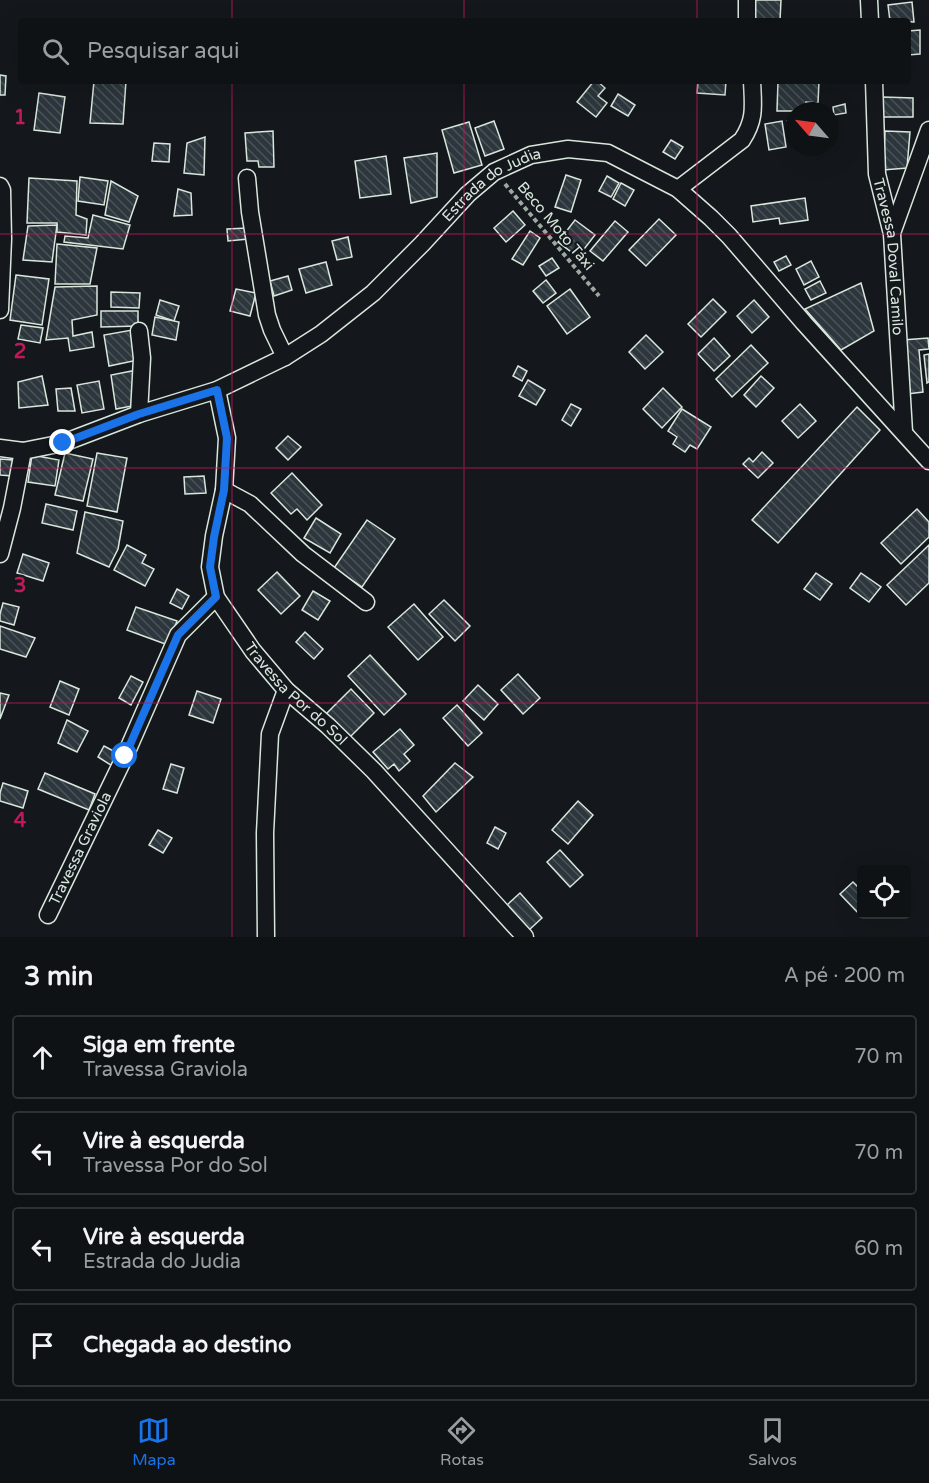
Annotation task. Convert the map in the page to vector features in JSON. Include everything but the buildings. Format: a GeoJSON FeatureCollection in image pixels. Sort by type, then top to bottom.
{"type":"FeatureCollection","features":[{"type":"Feature","properties":{"kind":"street"},"geometry":{"type":"LineString","coordinates":[[747,0],[747,18]]}},
{"type":"Feature","properties":{"kind":"street"},"geometry":{"type":"LineString","coordinates":[[869,0],[870,18]]}},
{"type":"Feature","properties":{"kind":"street"},"geometry":{"type":"LineString","coordinates":[[678,189],[742,140],[752,120],[752,84]]}},
{"type":"Feature","properties":{"kind":"street","name":"Travessa Doval Camilo"},"geometry":{"type":"LineString","coordinates":[[874,84],[878,174],[892,234],[904,432]]}},
{"type":"Feature","properties":{"kind":"street"},"geometry":{"type":"LineString","coordinates":[[892,234],[929,130]]}},
{"type":"Feature","properties":{"kind":"street","name":"Estrada do Judia"},"geometry":{"type":"LineString","coordinates":[[0,448],[23,451],[63,443],[139,414],[217,390],[285,357],[321,334],[373,293],[468,194],[494,172],[531,155],[568,149],[608,153],[678,189],[729,236],[929,461]]}},
{"type":"Feature","properties":{"kind":"street"},"geometry":{"type":"LineString","coordinates":[[247,178],[250,212],[267,315],[285,357]]}},
{"type":"Feature","properties":{"kind":"street"},"geometry":{"type":"LineString","coordinates":[[0,186],[3,229],[0,310]]}},
{"type":"Feature","properties":{"kind":"street"},"geometry":{"type":"LineString","coordinates":[[139,331],[142,358],[139,414]]}},
{"type":"Feature","properties":{"kind":"street","name":"Travessa Por do Sol"},"geometry":{"type":"LineString","coordinates":[[217,390],[227,438],[224,490],[210,567],[216,597],[253,651],[286,690],[328,726],[374,771],[525,937]]}},
{"type":"Feature","properties":{"kind":"street"},"geometry":{"type":"LineString","coordinates":[[0,554],[23,451]]}},
{"type":"Feature","properties":{"kind":"street"},"geometry":{"type":"LineString","coordinates":[[224,490],[250,504],[303,554],[366,602]]}},
{"type":"Feature","properties":{"kind":"street","name":"Travessa Graviola"},"geometry":{"type":"LineString","coordinates":[[48,915],[125,756],[178,635],[216,597]]}},
{"type":"Feature","properties":{"kind":"street"},"geometry":{"type":"LineString","coordinates":[[267,937],[265,833],[270,734],[286,690]]}},
{"type":"Feature","properties":{"kind":"path","name":"Beco Moto Táxi"},"geometry":{"type":"LineString","coordinates":[[494,172],[599,296]]}},
{"type":"Feature","properties":{"kind":"route"},"geometry":{"type":"LineString","coordinates":[[63,443],[139,414],[217,390],[227,438],[224,490],[210,567],[216,597],[178,635],[125,756]]}}]}
